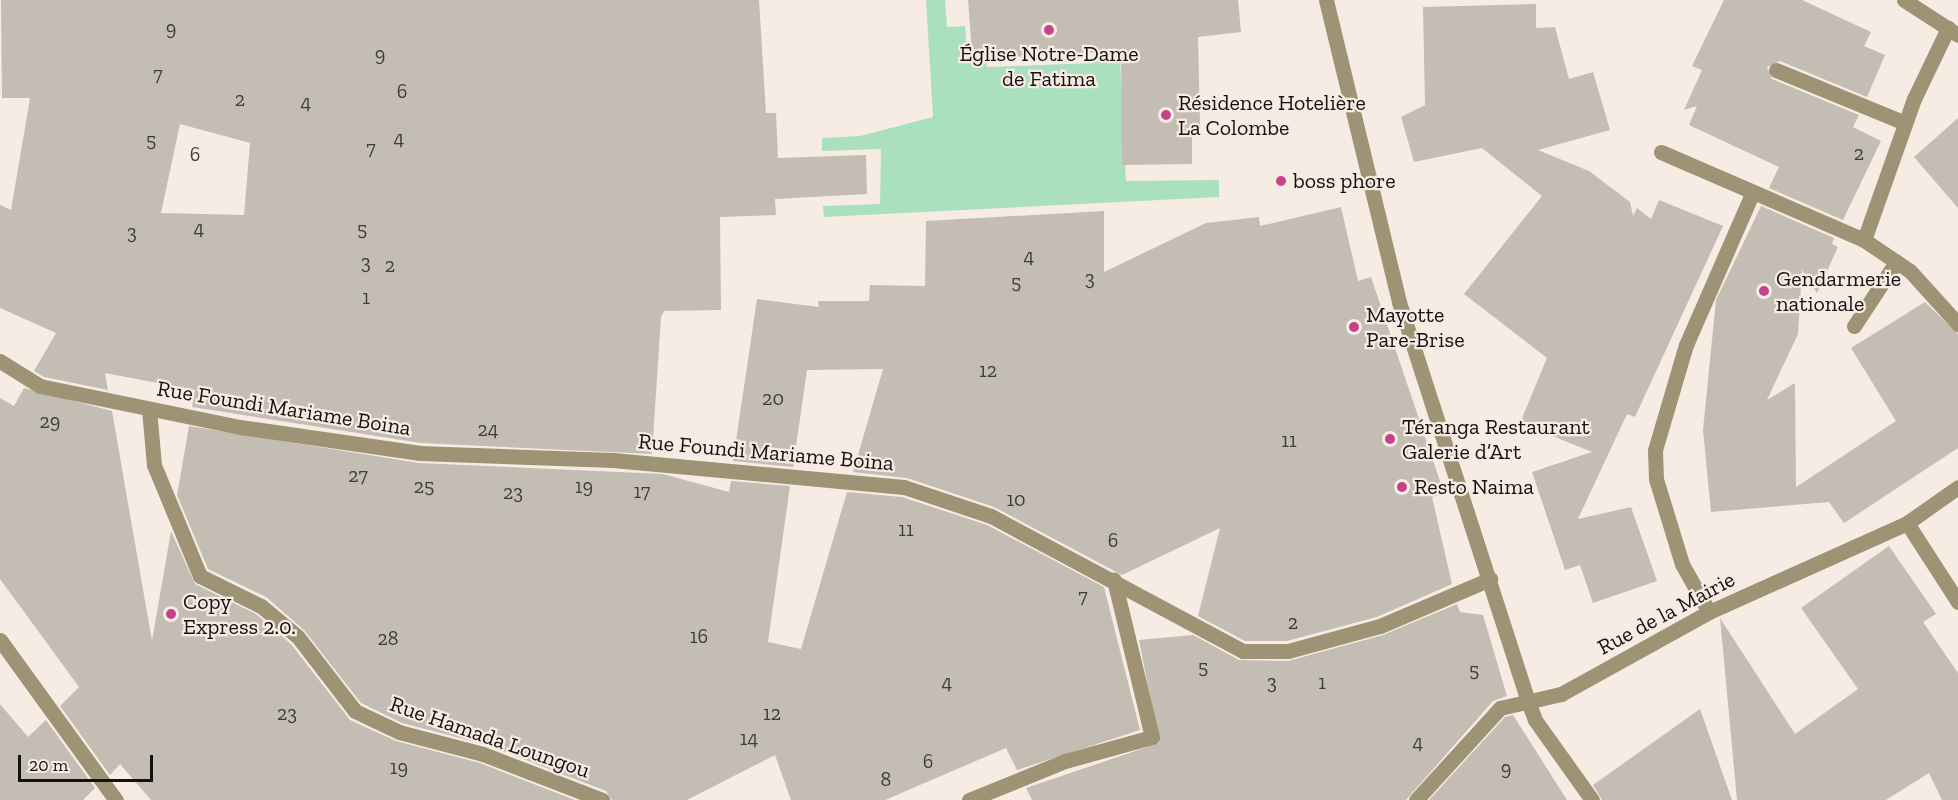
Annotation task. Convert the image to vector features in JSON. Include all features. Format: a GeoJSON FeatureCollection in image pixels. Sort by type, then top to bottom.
{"type":"FeatureCollection","features":[{"type":"Feature","properties":{"kind":"street"},"geometry":{"type":"LineString","coordinates":[[1326,0],[1399,302],[1527,699],[1536,720],[1592,800]]}},
{"type":"Feature","properties":{"kind":"street"},"geometry":{"type":"LineString","coordinates":[[1864,240],[1905,123],[1953,32],[1904,0]]}},
{"type":"Feature","properties":{"kind":"street"},"geometry":{"type":"LineString","coordinates":[[1776,70],[1905,123]]}},
{"type":"Feature","properties":{"kind":"street"},"geometry":{"type":"LineString","coordinates":[[1661,153],[1864,240],[1896,262],[1958,324]]}},
{"type":"Feature","properties":{"kind":"street"},"geometry":{"type":"LineString","coordinates":[[1708,612],[1682,564],[1656,479],[1655,450],[1686,345],[1753,192]]}},
{"type":"Feature","properties":{"kind":"street"},"geometry":{"type":"LineString","coordinates":[[1854,326],[1896,262]]}},
{"type":"Feature","properties":{"kind":"street","name":"Rue Foundi Mariame Boina"},"geometry":{"type":"LineString","coordinates":[[0,361],[40,386],[149,409],[420,453],[613,460],[904,487],[991,516],[1243,651],[1288,651],[1380,626],[1490,579]]}},
{"type":"Feature","properties":{"kind":"street","name":"Rue Hamada Loungou"},"geometry":{"type":"LineString","coordinates":[[149,409],[154,465],[200,576],[261,606],[298,637],[356,711],[399,732],[483,754],[602,800]]}},
{"type":"Feature","properties":{"kind":"street","name":"Rue de la Mairie"},"geometry":{"type":"LineString","coordinates":[[1416,800],[1500,708],[1527,699],[1561,694],[1708,612],[1907,523],[1958,487]]}},
{"type":"Feature","properties":{"kind":"street"},"geometry":{"type":"LineString","coordinates":[[1907,523],[1958,602]]}},
{"type":"Feature","properties":{"kind":"street"},"geometry":{"type":"LineString","coordinates":[[969,800],[1065,761],[1152,737],[1114,580]]}},
{"type":"Feature","properties":{"kind":"street"},"geometry":{"type":"LineString","coordinates":[[0,640],[116,800]]}},
{"type":"Feature","properties":{"kind":"green space"},"geometry":{"type":"Polygon","coordinates":[[[926,0],[945,0],[947,27],[965,26],[968,59],[986,58],[987,67],[1094,63],[1093,41],[1119,39],[1126,181],[1219,180],[1219,197],[824,217],[823,206],[880,204],[881,149],[822,151],[822,138],[860,136],[933,117],[926,0]]]}},
{"type":"Feature","properties":{"kind":"building"},"geometry":{"type":"Polygon","coordinates":[[[1,0],[759,0],[766,113],[776,113],[778,158],[866,155],[867,194],[775,199],[776,215],[720,217],[721,310],[664,311],[661,317],[652,454],[421,443],[192,407],[195,390],[105,373],[108,390],[44,377],[34,371],[56,333],[0,308],[0,205],[11,210],[30,98],[2,98],[1,0]],[[180,124],[161,213],[244,215],[250,143],[180,124]]]}},
{"type":"Feature","properties":{"kind":"building"},"geometry":{"type":"Polygon","coordinates":[[[968,0],[1238,0],[1241,32],[1198,37],[1200,124],[1192,124],[1192,164],[1122,165],[1121,51],[992,58],[991,52],[972,52],[968,0]]]}},
{"type":"Feature","properties":{"kind":"building"},"geometry":{"type":"Polygon","coordinates":[[[1724,0],[1802,0],[1871,32],[1864,46],[1885,55],[1867,97],[1780,61],[1767,67],[1772,79],[1859,115],[1853,127],[1881,141],[1843,220],[1769,188],[1779,167],[1689,125],[1697,106],[1684,110],[1702,70],[1692,66],[1724,0]]]}},
{"type":"Feature","properties":{"kind":"building"},"geometry":{"type":"Polygon","coordinates":[[[1536,4],[1536,28],[1555,27],[1569,79],[1593,72],[1610,130],[1538,150],[1589,171],[1630,202],[1633,216],[1637,208],[1651,219],[1659,200],[1723,226],[1635,417],[1627,414],[1578,519],[1631,507],[1657,581],[1593,603],[1580,565],[1565,570],[1532,472],[1592,452],[1520,423],[1547,358],[1464,294],[1542,196],[1482,148],[1414,162],[1401,117],[1425,105],[1423,7],[1536,4]]]}},
{"type":"Feature","properties":{"kind":"building"},"geometry":{"type":"Polygon","coordinates":[[[1958,118],[1958,208],[1914,157],[1958,118]]]}},
{"type":"Feature","properties":{"kind":"building"},"geometry":{"type":"Polygon","coordinates":[[[1761,206],[1834,238],[1832,244],[1838,247],[1817,293],[1802,270],[1798,334],[1767,400],[1795,383],[1796,487],[1896,421],[1851,348],[1925,302],[1958,334],[1958,448],[1844,523],[1829,502],[1711,512],[1703,430],[1716,300],[1761,206]]]}},
{"type":"Feature","properties":{"kind":"building"},"geometry":{"type":"Polygon","coordinates":[[[1341,207],[1358,281],[1371,277],[1444,493],[1432,497],[1452,584],[1377,617],[1287,641],[1245,641],[1198,616],[1220,528],[1122,575],[994,507],[907,478],[853,472],[883,369],[807,370],[793,467],[733,461],[757,299],[819,307],[818,301],[869,301],[870,285],[925,286],[926,221],[1104,211],[1104,272],[1206,223],[1259,217],[1260,226],[1341,207]]]}},
{"type":"Feature","properties":{"kind":"building"},"geometry":{"type":"Polygon","coordinates":[[[24,388],[112,411],[152,641],[171,531],[195,584],[256,614],[291,644],[350,720],[396,741],[480,763],[575,800],[151,800],[120,764],[110,775],[60,706],[79,687],[0,579],[0,398],[14,406],[24,388]]]}},
{"type":"Feature","properties":{"kind":"building"},"geometry":{"type":"Polygon","coordinates":[[[189,426],[419,463],[663,474],[729,492],[731,481],[790,486],[768,642],[801,649],[847,492],[902,497],[987,525],[1104,587],[1140,730],[1017,770],[1006,748],[885,800],[791,800],[775,755],[687,800],[612,800],[606,791],[487,745],[402,723],[361,703],[304,630],[266,597],[208,569],[177,495],[189,426]]]}},
{"type":"Feature","properties":{"kind":"building"},"geometry":{"type":"Polygon","coordinates":[[[1889,546],[1936,614],[1923,622],[1958,673],[1958,800],[1942,800],[1929,773],[1886,800],[1737,800],[1720,618],[1795,734],[1858,689],[1801,608],[1889,546]]]}},
{"type":"Feature","properties":{"kind":"building"},"geometry":{"type":"Polygon","coordinates":[[[1457,604],[1460,612],[1483,615],[1507,696],[1493,701],[1406,800],[1032,800],[1026,788],[1159,743],[1139,640],[1193,635],[1239,660],[1288,661],[1383,635],[1457,604]]]}},
{"type":"Feature","properties":{"kind":"building"},"geometry":{"type":"Polygon","coordinates":[[[0,704],[28,737],[46,720],[95,788],[83,800],[0,800],[0,704]]]}},
{"type":"Feature","properties":{"kind":"building"},"geometry":{"type":"Polygon","coordinates":[[[1700,709],[1732,800],[1602,800],[1593,785],[1700,709]]]}},
{"type":"Feature","properties":{"kind":"building"},"geometry":{"type":"Polygon","coordinates":[[[1513,715],[1567,800],[1429,800],[1505,717],[1513,715]]]}},
{"type":"Feature","properties":{"kind":"place","name":"Église Notre-Dame de Fatima"},"geometry":{"type":"Point","coordinates":[1049,30]}},
{"type":"Feature","properties":{"kind":"place","name":"Résidence Hotelière La Colombe"},"geometry":{"type":"Point","coordinates":[1166,115]}},
{"type":"Feature","properties":{"kind":"place","name":"boss phore"},"geometry":{"type":"Point","coordinates":[1281,181]}},
{"type":"Feature","properties":{"kind":"place","name":"Gendarmerie nationale"},"geometry":{"type":"Point","coordinates":[1764,291]}},
{"type":"Feature","properties":{"kind":"place","name":"Mayotte Pare-Brise"},"geometry":{"type":"Point","coordinates":[1354,327]}},
{"type":"Feature","properties":{"kind":"place","name":"Téranga Restaurant Galerie d’Art"},"geometry":{"type":"Point","coordinates":[1390,439]}},
{"type":"Feature","properties":{"kind":"place","name":"Resto Naima"},"geometry":{"type":"Point","coordinates":[1402,487]}},
{"type":"Feature","properties":{"kind":"place","name":"Copy Express 2.0."},"geometry":{"type":"Point","coordinates":[171,614]}}]}
